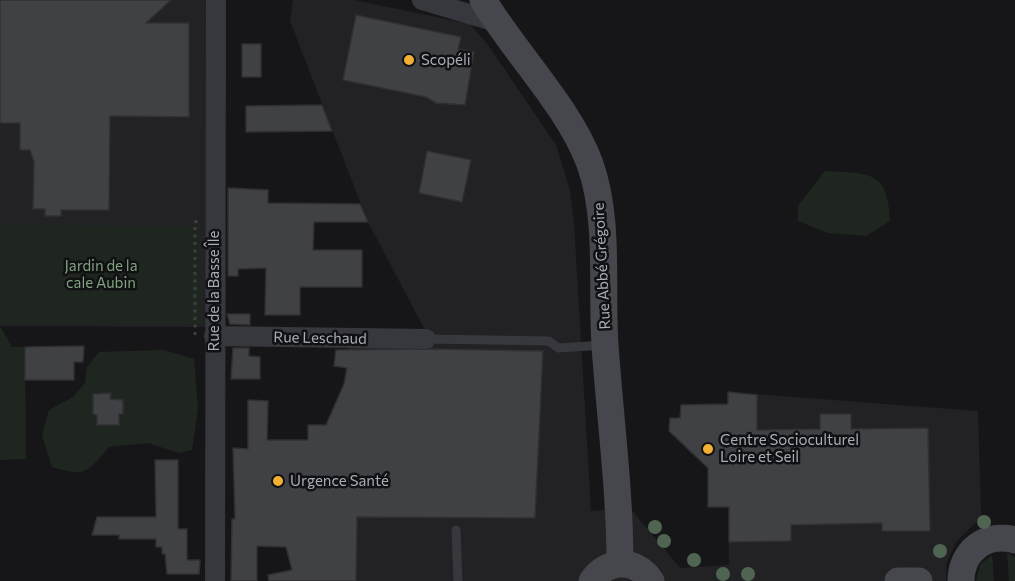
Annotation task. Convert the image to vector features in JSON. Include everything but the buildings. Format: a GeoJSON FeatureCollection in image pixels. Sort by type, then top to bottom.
{"type":"FeatureCollection","features":[{"type":"Feature","properties":{"kind":"street","name":"Rue de la Basse Île"},"geometry":{"type":"LineString","coordinates":[[215,581],[216,0]]}},
{"type":"Feature","properties":{"kind":"street"},"geometry":{"type":"LineString","coordinates":[[422,0],[490,11]]}},
{"type":"Feature","properties":{"kind":"street","name":"Rue Abbé Grégoire"},"geometry":{"type":"LineString","coordinates":[[490,11],[575,134],[589,163],[598,194],[605,345],[619,501],[620,564]]}},
{"type":"Feature","properties":{"kind":"street","name":"Rue Leschaud"},"geometry":{"type":"LineString","coordinates":[[214,336],[426,339]]}},
{"type":"Feature","properties":{"kind":"street"},"geometry":{"type":"LineString","coordinates":[[961,581],[964,563],[976,546],[992,538],[1015,540]]}},
{"type":"Feature","properties":{"kind":"street"},"geometry":{"type":"LineString","coordinates":[[592,581],[605,568],[620,564],[638,568],[651,581]]}},
{"type":"Feature","properties":{"kind":"street"},"geometry":{"type":"LineString","coordinates":[[898,581],[919,581]]}},
{"type":"Feature","properties":{"kind":"lane"},"geometry":{"type":"LineString","coordinates":[[426,339],[549,340],[558,348],[605,345]]}},
{"type":"Feature","properties":{"kind":"lane"},"geometry":{"type":"LineString","coordinates":[[456,530],[458,581]]}},
{"type":"Feature","properties":{"kind":"shaded area"},"geometry":{"type":"Polygon","coordinates":[[[0,0],[206,0],[207,327],[0,326],[0,0]]]}},
{"type":"Feature","properties":{"kind":"shaded area"},"geometry":{"type":"Polygon","coordinates":[[[293,0],[354,0],[470,24],[488,45],[556,145],[570,190],[574,223],[591,511],[630,508],[680,568],[729,565],[728,392],[978,411],[981,517],[956,542],[946,564],[946,581],[305,581],[319,441],[344,384],[351,329],[425,330],[368,222],[290,21],[293,0]]]}},
{"type":"Feature","properties":{"kind":"green space"},"geometry":{"type":"Polygon","coordinates":[[[825,171],[864,174],[880,183],[885,192],[890,221],[866,236],[828,233],[798,221],[798,206],[825,171]]]}},
{"type":"Feature","properties":{"kind":"green space","name":"Jardin de la cale Aubin"},"geometry":{"type":"Polygon","coordinates":[[[0,225],[202,226],[203,324],[0,324],[0,225]]]}},
{"type":"Feature","properties":{"kind":"green space"},"geometry":{"type":"Polygon","coordinates":[[[0,326],[12,347],[24,347],[24,354],[27,354],[25,362],[26,459],[0,460],[0,326]]]}},
{"type":"Feature","properties":{"kind":"green space"},"geometry":{"type":"Polygon","coordinates":[[[163,350],[194,359],[198,408],[192,450],[179,453],[148,443],[109,447],[96,462],[85,470],[72,472],[52,467],[42,435],[49,410],[73,397],[85,383],[87,367],[99,352],[163,350]]]}},
{"type":"Feature","properties":{"kind":"green space"},"geometry":{"type":"Polygon","coordinates":[[[1007,553],[1015,557],[1015,581],[1009,581],[1007,553]]]}},
{"type":"Feature","properties":{"kind":"green space"},"geometry":{"type":"Polygon","coordinates":[[[992,555],[994,581],[976,581],[980,565],[992,555]]]}},
{"type":"Feature","properties":{"kind":"place","name":"Scopéli"},"geometry":{"type":"Point","coordinates":[409,60]}},
{"type":"Feature","properties":{"kind":"place","name":"Centre Socioculturel Loire et Seil"},"geometry":{"type":"Point","coordinates":[708,449]}},
{"type":"Feature","properties":{"kind":"place","name":"Urgence Santé"},"geometry":{"type":"Point","coordinates":[278,481]}}]}
